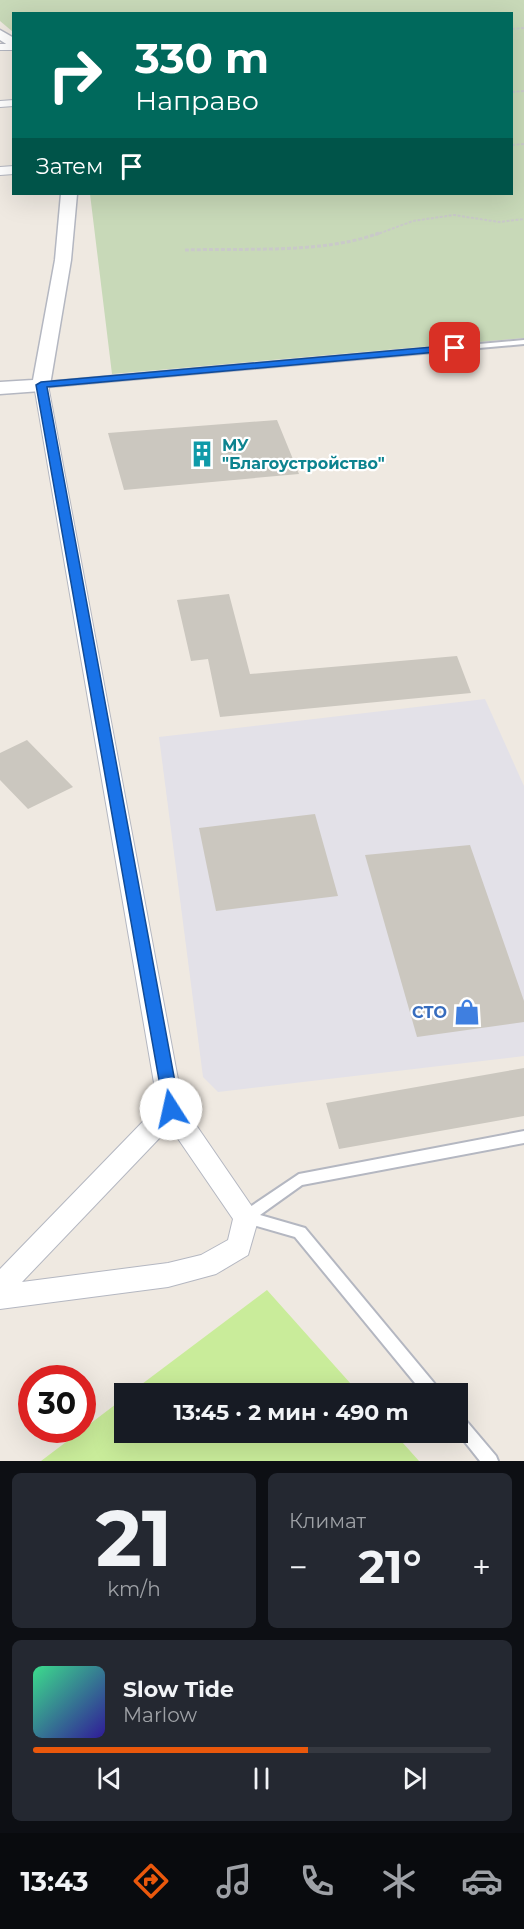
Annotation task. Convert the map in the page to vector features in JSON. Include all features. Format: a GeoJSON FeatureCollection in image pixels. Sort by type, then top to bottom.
{"type":"FeatureCollection","features":[{"type":"Feature","properties":{"kind":"street"},"geometry":{"type":"LineString","coordinates":[[0,34],[12,44]]}},
{"type":"Feature","properties":{"kind":"street"},"geometry":{"type":"LineString","coordinates":[[0,1297],[168,1275],[207,1266],[239,1247],[246,1217],[171,1109],[41,385],[63,260],[69,195]]}},
{"type":"Feature","properties":{"kind":"street"},"geometry":{"type":"LineString","coordinates":[[0,388],[41,385]]}},
{"type":"Feature","properties":{"kind":"street"},"geometry":{"type":"LineString","coordinates":[[0,1287],[171,1109]]}},
{"type":"Feature","properties":{"kind":"lane"},"geometry":{"type":"LineString","coordinates":[[41,385],[524,342]]}},
{"type":"Feature","properties":{"kind":"lane"},"geometry":{"type":"LineString","coordinates":[[246,1217],[299,1180],[524,1137]]}},
{"type":"Feature","properties":{"kind":"lane"},"geometry":{"type":"LineString","coordinates":[[246,1217],[300,1232],[425,1383]]}},
{"type":"Feature","properties":{"kind":"lane"},"geometry":{"type":"LineString","coordinates":[[468,1434],[490,1461]]}},
{"type":"Feature","properties":{"kind":"path"},"geometry":{"type":"LineString","coordinates":[[185,250],[315,246],[364,239],[413,221],[454,215],[499,222],[524,219]]}},
{"type":"Feature","properties":{"kind":"shaded area"},"geometry":{"type":"Polygon","coordinates":[[[485,699],[524,786],[524,1056],[218,1092],[203,1077],[159,737],[485,699]]]}},
{"type":"Feature","properties":{"kind":"green space"},"geometry":{"type":"Polygon","coordinates":[[[0,0],[524,0],[524,338],[112,374],[90,195],[513,195],[513,12],[12,12],[12,31],[0,21],[0,0]]]}},
{"type":"Feature","properties":{"kind":"green space"},"geometry":{"type":"Polygon","coordinates":[[[267,1290],[350,1383],[143,1383],[267,1290]]]}},
{"type":"Feature","properties":{"kind":"green space"},"geometry":{"type":"Polygon","coordinates":[[[114,1406],[114,1443],[403,1443],[419,1461],[41,1461],[65,1443],[96,1443],[96,1419],[114,1406]]]}},
{"type":"Feature","properties":{"kind":"building","name":"МУ \"Благоустройство\""},"geometry":{"type":"Polygon","coordinates":[[[277,420],[299,474],[124,490],[108,433],[277,420]]]}},
{"type":"Feature","properties":{"kind":"building"},"geometry":{"type":"Polygon","coordinates":[[[229,594],[250,674],[457,656],[471,693],[220,717],[208,659],[191,661],[177,600],[229,594]]]}},
{"type":"Feature","properties":{"kind":"building"},"geometry":{"type":"Polygon","coordinates":[[[27,740],[73,787],[28,809],[0,780],[0,753],[27,740]]]}},
{"type":"Feature","properties":{"kind":"building"},"geometry":{"type":"Polygon","coordinates":[[[315,814],[338,896],[216,911],[199,828],[315,814]]]}},
{"type":"Feature","properties":{"kind":"building"},"geometry":{"type":"Polygon","coordinates":[[[470,845],[524,1001],[524,1022],[417,1037],[365,855],[470,845]]]}},
{"type":"Feature","properties":{"kind":"building"},"geometry":{"type":"Polygon","coordinates":[[[524,1068],[524,1116],[339,1149],[326,1103],[524,1068]]]}},
{"type":"Feature","properties":{"kind":"place","name":"МУ \"Благоустройство\""},"geometry":{"type":"Point","coordinates":[202,454]}},
{"type":"Feature","properties":{"kind":"place","name":"СТО"},"geometry":{"type":"Point","coordinates":[467,1012]}},
{"type":"Feature","properties":{"kind":"route"},"geometry":{"type":"LineString","coordinates":[[171,1109],[41,385],[455,348]]}}]}
